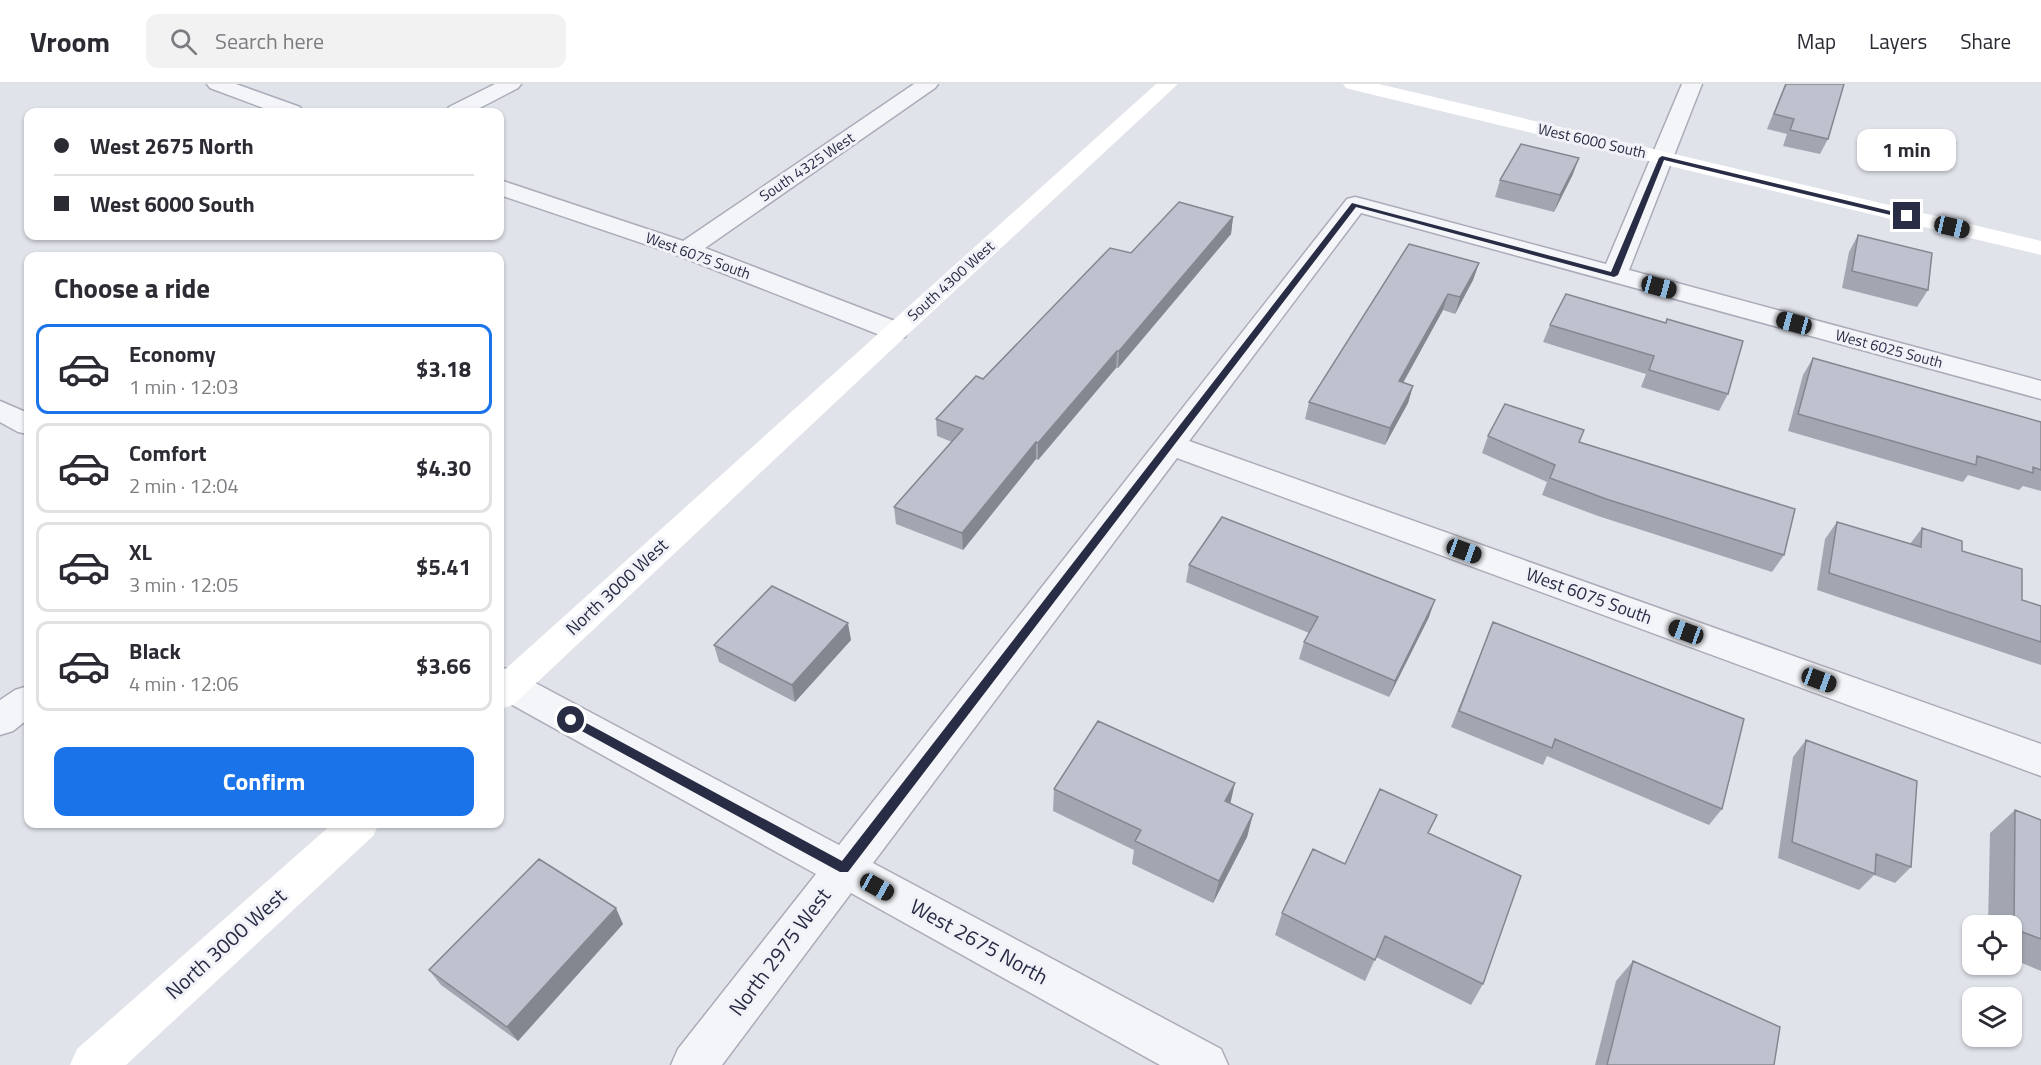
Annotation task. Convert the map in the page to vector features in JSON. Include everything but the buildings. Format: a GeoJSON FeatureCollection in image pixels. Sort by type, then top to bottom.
{"type":"FeatureCollection","features":[{"type":"Feature","properties":{"kind":"main road","name":"South 4300 West"},"geometry":{"type":"LineString","coordinates":[[735,479],[1168,84]]}},
{"type":"Feature","properties":{"kind":"main road","name":"West 6000 South"},"geometry":{"type":"LineString","coordinates":[[1353,84],[2041,248]]}},
{"type":"Feature","properties":{"kind":"main road","name":"North 3000 West"},"geometry":{"type":"LineString","coordinates":[[504,687],[735,479]]}},
{"type":"Feature","properties":{"kind":"main road","name":"North 3000 West"},"geometry":{"type":"LineString","coordinates":[[93,1065],[355,828]]}},
{"type":"Feature","properties":{"kind":"street"},"geometry":{"type":"LineString","coordinates":[[217,84],[281,108]]}},
{"type":"Feature","properties":{"kind":"street"},"geometry":{"type":"LineString","coordinates":[[465,108],[511,84]]}},
{"type":"Feature","properties":{"kind":"street","name":"South 4325 West"},"geometry":{"type":"LineString","coordinates":[[686,250],[928,84]]}},
{"type":"Feature","properties":{"kind":"street"},"geometry":{"type":"LineString","coordinates":[[1614,275],[1692,84]]}},
{"type":"Feature","properties":{"kind":"street","name":"West 6075 South"},"geometry":{"type":"LineString","coordinates":[[504,188],[686,250],[895,331]]}},
{"type":"Feature","properties":{"kind":"street","name":"West 6025 South"},"geometry":{"type":"LineString","coordinates":[[1355,204],[2041,390]]}},
{"type":"Feature","properties":{"kind":"street","name":"North 2975 West"},"geometry":{"type":"LineString","coordinates":[[693,1065],[1355,204]]}},
{"type":"Feature","properties":{"kind":"street"},"geometry":{"type":"LineString","coordinates":[[0,410],[24,423]]}},
{"type":"Feature","properties":{"kind":"street","name":"West 6075 South"},"geometry":{"type":"LineString","coordinates":[[1170,445],[2041,760]]}},
{"type":"Feature","properties":{"kind":"street","name":"West 2675 North"},"geometry":{"type":"LineString","coordinates":[[504,689],[844,868],[1205,1065]]}},
{"type":"Feature","properties":{"kind":"street"},"geometry":{"type":"LineString","coordinates":[[0,720],[24,703]]}},
{"type":"Feature","properties":{"kind":"route"},"geometry":{"type":"LineString","coordinates":[[571,720],[844,868],[1355,204],[1614,275],[1662,158],[1907,216]]}}]}
